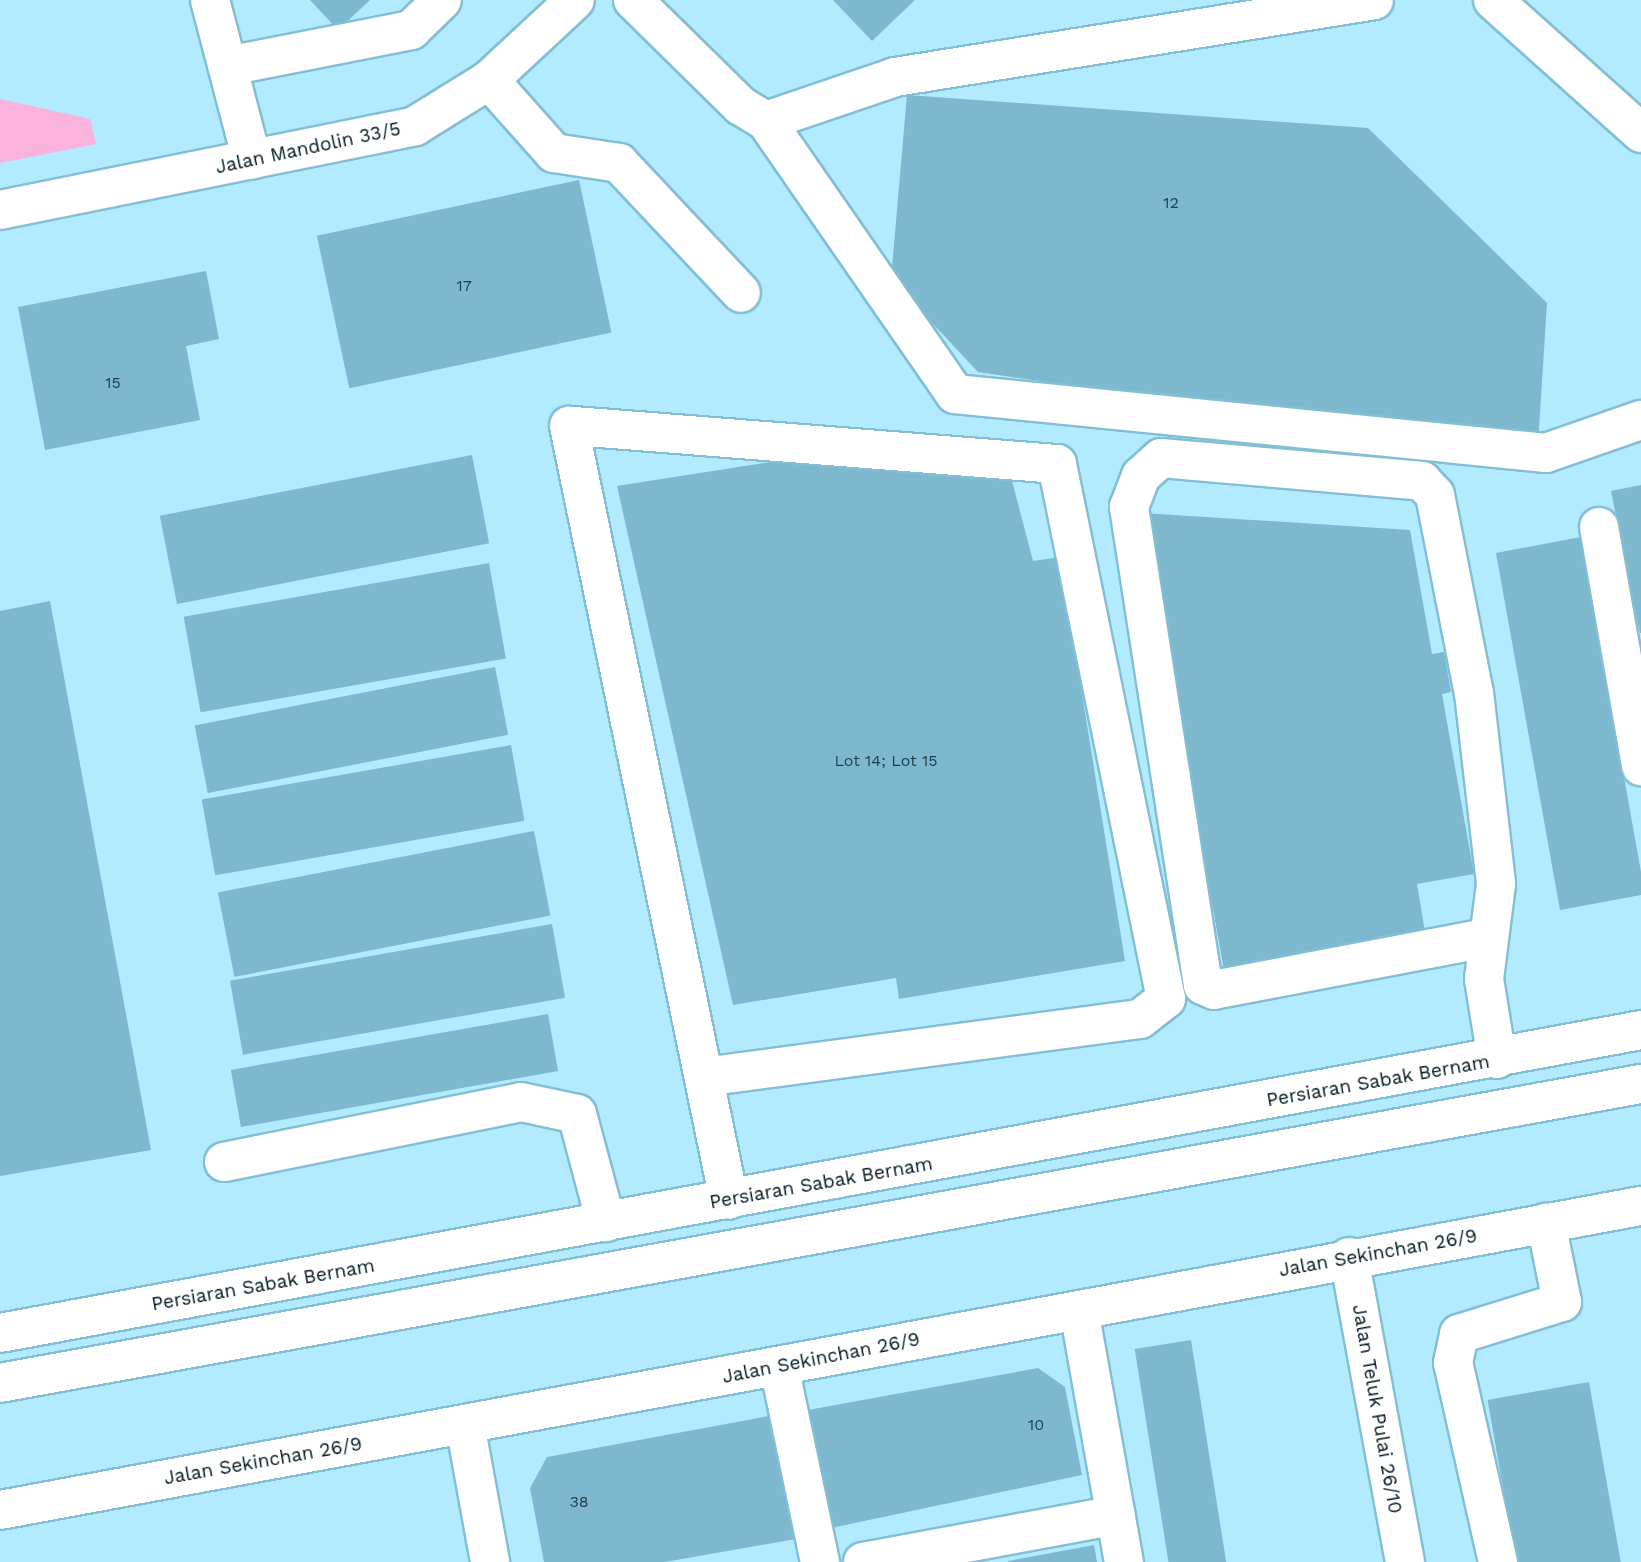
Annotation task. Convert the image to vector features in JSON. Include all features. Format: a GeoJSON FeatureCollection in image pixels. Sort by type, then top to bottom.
{"type":"FeatureCollection","features":[{"type":"Feature","properties":{"kind":"street"},"geometry":{"type":"LineString","coordinates":[[210,0],[253,160]]}},
{"type":"Feature","properties":{"kind":"street"},"geometry":{"type":"LineString","coordinates":[[228,65],[411,30],[442,0]]}},
{"type":"Feature","properties":{"kind":"street","name":"Jalan Mandolin 33/5"},"geometry":{"type":"LineString","coordinates":[[0,210],[415,126],[489,80],[575,0]]}},
{"type":"Feature","properties":{"kind":"street"},"geometry":{"type":"LineString","coordinates":[[633,0],[741,106],[766,121],[955,394],[1546,453],[1641,420]]}},
{"type":"Feature","properties":{"kind":"street"},"geometry":{"type":"LineString","coordinates":[[766,121],[895,77],[1374,0]]}},
{"type":"Feature","properties":{"kind":"street"},"geometry":{"type":"LineString","coordinates":[[1493,0],[1641,133]]}},
{"type":"Feature","properties":{"kind":"street"},"geometry":{"type":"LineString","coordinates":[[489,80],[554,153],[619,163],[741,293]]}},
{"type":"Feature","properties":{"kind":"street"},"geometry":{"type":"LineString","coordinates":[[704,1077],[1140,1019],[1166,999],[1057,464],[569,426],[729,1200]]}},
{"type":"Feature","properties":{"kind":"street"},"geometry":{"type":"LineString","coordinates":[[1486,938],[1214,989],[1203,985],[1129,507],[1141,475],[1161,458],[1422,481],[1435,495],[1474,692],[1496,884],[1486,938],[1484,979],[1497,1059]]}},
{"type":"Feature","properties":{"kind":"street"},"geometry":{"type":"LineString","coordinates":[[1598,527],[1641,766]]}},
{"type":"Feature","properties":{"kind":"street","name":"Persiaran Sabak Bernam"},"geometry":{"type":"LineString","coordinates":[[0,1333],[1497,1059],[1641,1030]]}},
{"type":"Feature","properties":{"kind":"street"},"geometry":{"type":"LineString","coordinates":[[0,1383],[1641,1084]]}},
{"type":"Feature","properties":{"kind":"street"},"geometry":{"type":"LineString","coordinates":[[225,1162],[522,1102],[577,1114],[606,1222]]}},
{"type":"Feature","properties":{"kind":"street","name":"Jalan Sekinchan 26/9"},"geometry":{"type":"LineString","coordinates":[[0,1510],[1079,1310],[1349,1256],[1546,1223],[1639,1214]]}},
{"type":"Feature","properties":{"kind":"street"},"geometry":{"type":"LineString","coordinates":[[1498,1562],[1453,1363],[1459,1334],[1562,1303],[1546,1223]]}},
{"type":"Feature","properties":{"kind":"street","name":"Jalan Teluk Pulai 26/10"},"geometry":{"type":"LineString","coordinates":[[1349,1256],[1405,1562]]}},
{"type":"Feature","properties":{"kind":"street"},"geometry":{"type":"LineString","coordinates":[[1079,1310],[1124,1562]]}},
{"type":"Feature","properties":{"kind":"street"},"geometry":{"type":"LineString","coordinates":[[779,1366],[820,1562]]}},
{"type":"Feature","properties":{"kind":"street"},"geometry":{"type":"LineString","coordinates":[[465,1424],[490,1562]]}},
{"type":"Feature","properties":{"kind":"street"},"geometry":{"type":"LineString","coordinates":[[863,1562],[1116,1515]]}},
{"type":"Feature","properties":{"kind":"shaded area"},"geometry":{"type":"Polygon","coordinates":[[[0,0],[1641,0],[1641,1562],[0,1562],[0,0]]]}},
{"type":"Feature","properties":{"kind":"shaded area"},"geometry":{"type":"Polygon","coordinates":[[[0,99],[90,119],[96,144],[0,163],[0,99]]]}},
{"type":"Feature","properties":{"kind":"building"},"geometry":{"type":"Polygon","coordinates":[[[310,0],[370,0],[338,30],[310,0]]]}},
{"type":"Feature","properties":{"kind":"building"},"geometry":{"type":"Polygon","coordinates":[[[833,0],[915,0],[872,41],[833,0]]]}},
{"type":"Feature","properties":{"kind":"building"},"geometry":{"type":"Polygon","coordinates":[[[907,95],[1368,128],[1547,303],[1538,444],[1343,426],[978,372],[891,279],[907,95]]]}},
{"type":"Feature","properties":{"kind":"building"},"geometry":{"type":"Polygon","coordinates":[[[579,180],[611,333],[349,388],[317,236],[579,180]]]}},
{"type":"Feature","properties":{"kind":"building"},"geometry":{"type":"Polygon","coordinates":[[[206,271],[219,339],[186,346],[200,420],[45,450],[18,307],[206,271]]]}},
{"type":"Feature","properties":{"kind":"building"},"geometry":{"type":"Polygon","coordinates":[[[472,455],[489,543],[177,604],[160,516],[472,455]]]}},
{"type":"Feature","properties":{"kind":"building"},"geometry":{"type":"Polygon","coordinates":[[[777,461],[1011,477],[1033,561],[1060,557],[1125,961],[899,999],[896,978],[733,1005],[617,486],[777,461]]]}},
{"type":"Feature","properties":{"kind":"building"},"geometry":{"type":"Polygon","coordinates":[[[1641,485],[1641,633],[1640,633],[1611,491],[1641,485]]]}},
{"type":"Feature","properties":{"kind":"building"},"geometry":{"type":"Polygon","coordinates":[[[1142,513],[1410,530],[1432,654],[1444,652],[1451,692],[1442,694],[1474,874],[1417,884],[1425,932],[1224,970],[1142,513]]]}},
{"type":"Feature","properties":{"kind":"building"},"geometry":{"type":"Polygon","coordinates":[[[1581,537],[1641,872],[1641,895],[1560,910],[1496,553],[1581,537]]]}},
{"type":"Feature","properties":{"kind":"building"},"geometry":{"type":"Polygon","coordinates":[[[489,563],[506,659],[201,712],[184,617],[489,563]]]}},
{"type":"Feature","properties":{"kind":"building"},"geometry":{"type":"Polygon","coordinates":[[[50,601],[151,1150],[0,1176],[0,611],[50,601]]]}},
{"type":"Feature","properties":{"kind":"building"},"geometry":{"type":"Polygon","coordinates":[[[495,667],[508,735],[208,793],[195,725],[495,667]]]}},
{"type":"Feature","properties":{"kind":"building"},"geometry":{"type":"Polygon","coordinates":[[[511,745],[524,821],[215,875],[202,800],[511,745]]]}},
{"type":"Feature","properties":{"kind":"building"},"geometry":{"type":"Polygon","coordinates":[[[534,831],[550,915],[234,977],[218,892],[534,831]]]}},
{"type":"Feature","properties":{"kind":"building"},"geometry":{"type":"Polygon","coordinates":[[[552,924],[565,998],[243,1055],[230,981],[552,924]]]}},
{"type":"Feature","properties":{"kind":"building"},"geometry":{"type":"Polygon","coordinates":[[[548,1014],[558,1071],[241,1127],[231,1070],[548,1014]]]}},
{"type":"Feature","properties":{"kind":"building"},"geometry":{"type":"Polygon","coordinates":[[[1191,1340],[1226,1562],[1168,1562],[1135,1349],[1191,1340]]]}},
{"type":"Feature","properties":{"kind":"building"},"geometry":{"type":"Polygon","coordinates":[[[1038,1368],[1065,1387],[1082,1475],[831,1528],[808,1410],[1038,1368]]]}},
{"type":"Feature","properties":{"kind":"building"},"geometry":{"type":"Polygon","coordinates":[[[1589,1382],[1621,1562],[1516,1562],[1488,1400],[1589,1382]]]}},
{"type":"Feature","properties":{"kind":"building"},"geometry":{"type":"Polygon","coordinates":[[[785,1413],[807,1537],[665,1562],[544,1562],[530,1488],[547,1457],[785,1413]]]}},
{"type":"Feature","properties":{"kind":"building"},"geometry":{"type":"Polygon","coordinates":[[[1094,1545],[1097,1562],[1008,1562],[1008,1561],[1094,1545]]]}}]}
